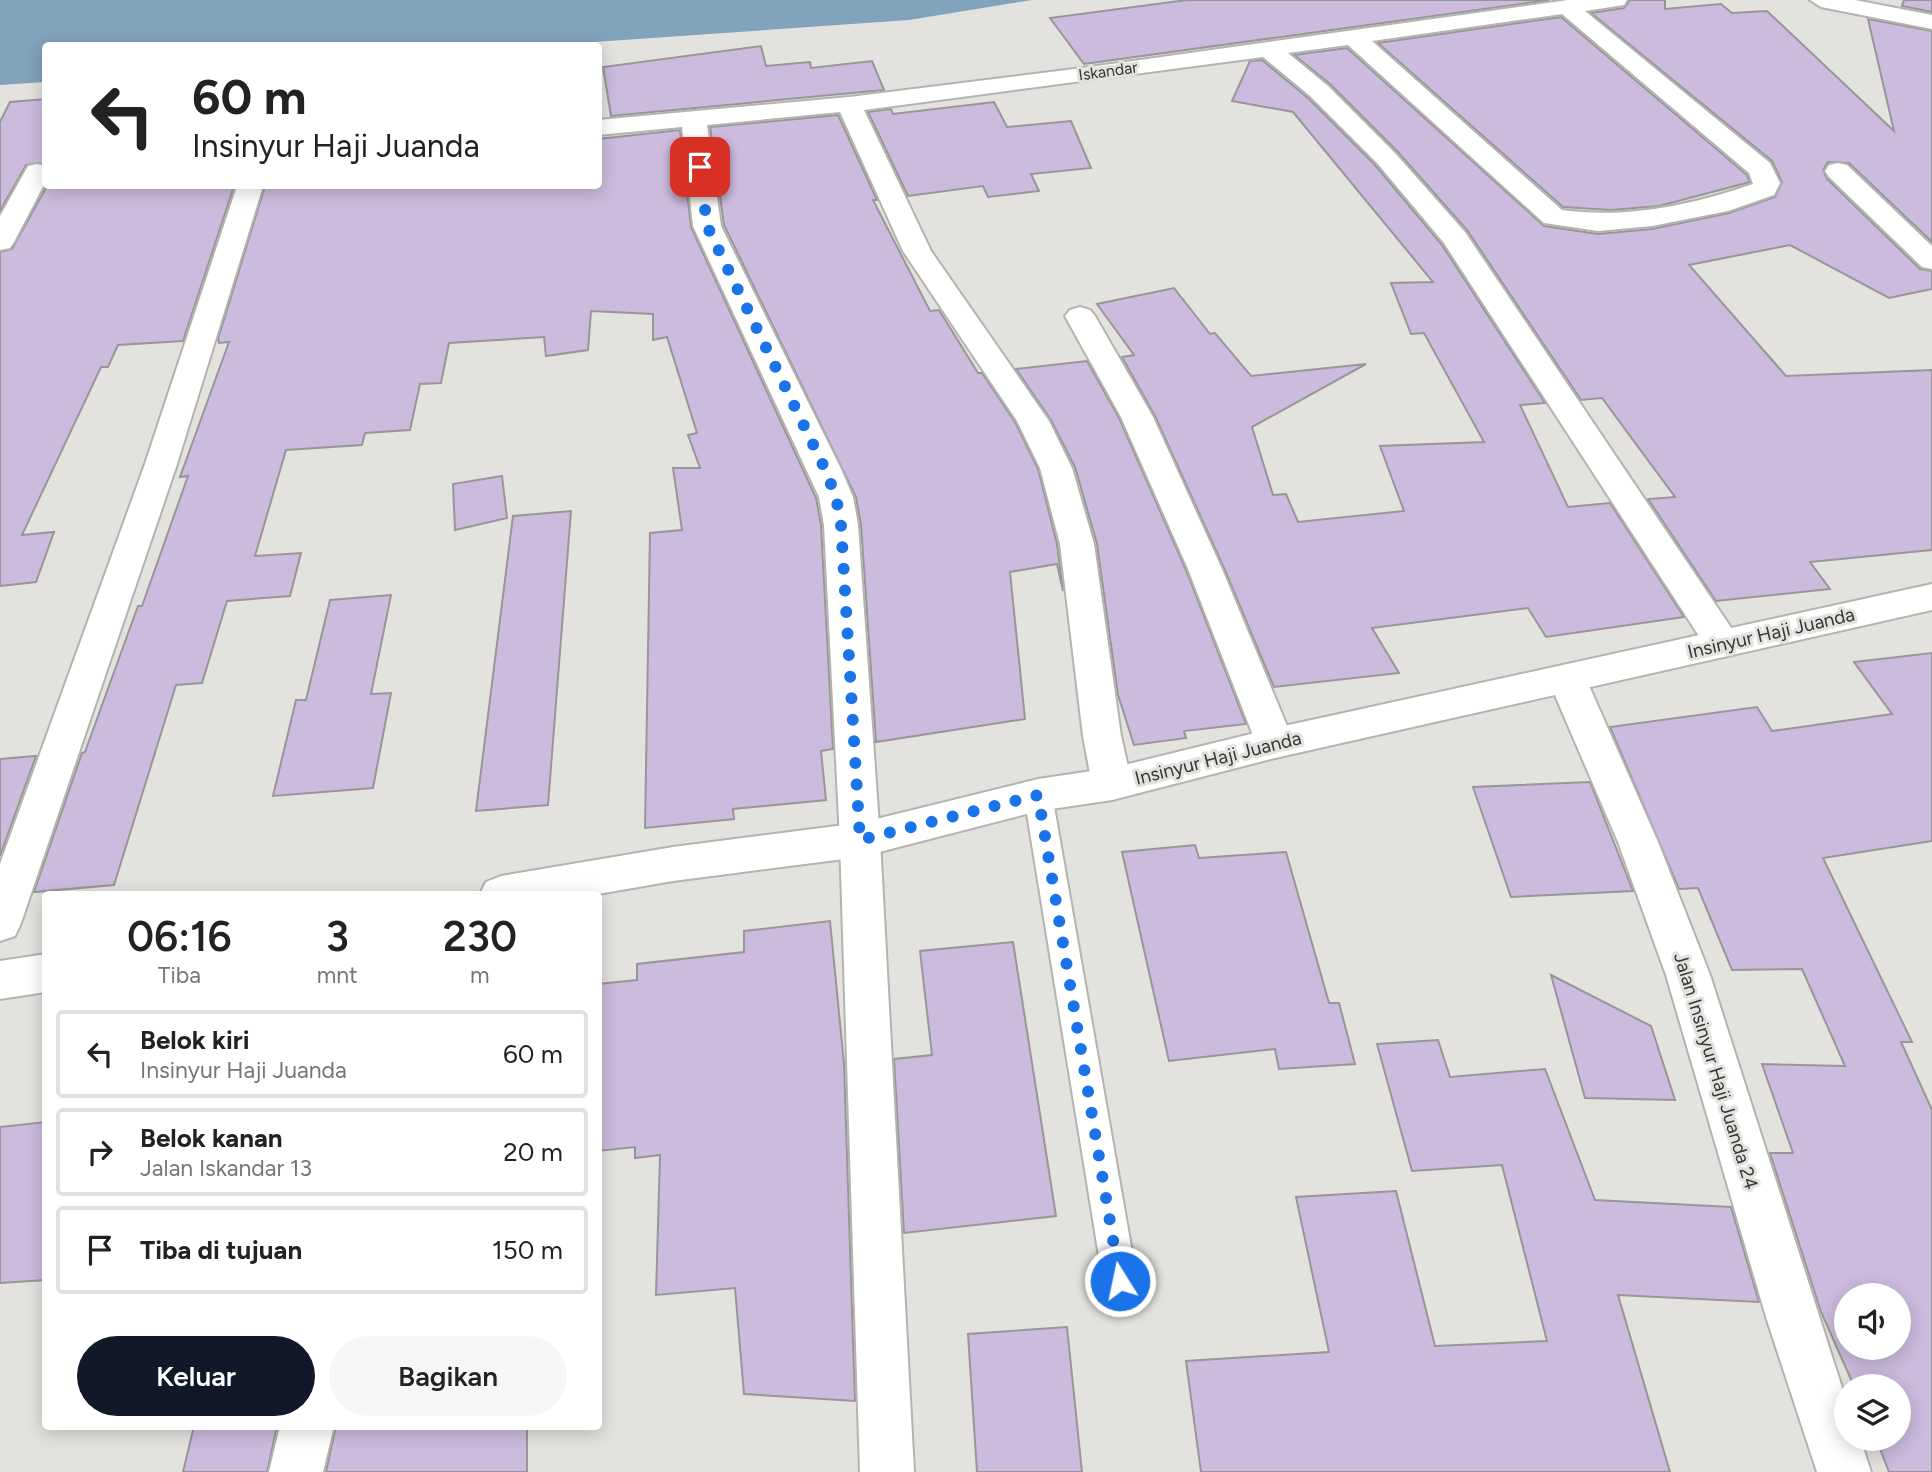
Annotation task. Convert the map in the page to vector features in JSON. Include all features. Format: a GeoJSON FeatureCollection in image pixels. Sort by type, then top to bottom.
{"type":"FeatureCollection","features":[{"type":"Feature","properties":{"kind":"street","name":"Iskandar"},"geometry":{"type":"LineString","coordinates":[[602,128],[849,104],[1354,38],[1616,0]]}},
{"type":"Feature","properties":{"kind":"street"},"geometry":{"type":"LineString","coordinates":[[1821,0],[1932,22]]}},
{"type":"Feature","properties":{"kind":"street"},"geometry":{"type":"LineString","coordinates":[[1354,38],[1554,217],[1598,223],[1651,218],[1719,205],[1765,189],[1767,183],[1761,169],[1568,8]]}},
{"type":"Feature","properties":{"kind":"street"},"geometry":{"type":"LineString","coordinates":[[1267,48],[1319,91],[1386,158],[1455,238],[1723,644]]}},
{"type":"Feature","properties":{"kind":"street"},"geometry":{"type":"LineString","coordinates":[[849,104],[917,251],[1032,421],[1056,468],[1077,544],[1102,736],[1112,784]]}},
{"type":"Feature","properties":{"kind":"street"},"geometry":{"type":"LineString","coordinates":[[694,120],[707,226],[825,469],[836,497],[841,525],[860,840],[887,1472]]}},
{"type":"Feature","properties":{"kind":"street"},"geometry":{"type":"LineString","coordinates":[[1838,171],[1932,261]]}},
{"type":"Feature","properties":{"kind":"street"},"geometry":{"type":"LineString","coordinates":[[0,242],[32,172]]}},
{"type":"Feature","properties":{"kind":"street"},"geometry":{"type":"LineString","coordinates":[[0,923],[161,464],[249,189]]}},
{"type":"Feature","properties":{"kind":"street"},"geometry":{"type":"LineString","coordinates":[[1080,316],[1137,417],[1205,569],[1275,743]]}},
{"type":"Feature","properties":{"kind":"street","name":"Insinyur Haji Juanda"},"geometry":{"type":"LineString","coordinates":[[518,891],[673,864],[860,840],[1038,795],[1112,784],[1275,743],[1932,597]]}},
{"type":"Feature","properties":{"kind":"street","name":"Jalan Insinyur Haji Juanda 24"},"geometry":{"type":"LineString","coordinates":[[1567,679],[1638,842],[1688,975],[1792,1317],[1844,1472]]}},
{"type":"Feature","properties":{"kind":"street"},"geometry":{"type":"LineString","coordinates":[[0,981],[42,974]]}},
{"type":"Feature","properties":{"kind":"street"},"geometry":{"type":"LineString","coordinates":[[296,1472],[306,1430]]}},
{"type":"Feature","properties":{"kind":"lane"},"geometry":{"type":"LineString","coordinates":[[1038,795],[1120,1281]]}},
{"type":"Feature","properties":{"kind":"water"},"geometry":{"type":"Polygon","coordinates":[[[0,0],[1032,0],[909,20],[594,42],[42,42],[42,82],[0,85],[0,0]]]}},
{"type":"Feature","properties":{"kind":"building"},"geometry":{"type":"Polygon","coordinates":[[[1187,0],[1549,0],[1084,64],[1050,18],[1187,0]]]}},
{"type":"Feature","properties":{"kind":"building"},"geometry":{"type":"Polygon","coordinates":[[[1630,0],[1665,0],[1665,9],[1721,4],[1732,13],[1767,11],[1894,131],[1868,19],[1932,31],[1932,242],[1849,163],[1828,162],[1823,170],[1827,179],[1920,269],[1932,271],[1932,289],[1889,298],[1790,245],[1689,265],[1786,376],[1932,370],[1932,550],[1810,562],[1830,589],[1716,601],[1648,499],[1675,497],[1602,398],[1581,400],[1467,230],[1397,151],[1330,84],[1294,55],[1347,48],[1544,226],[1598,234],[1652,229],[1729,213],[1775,197],[1782,182],[1772,161],[1591,13],[1624,8],[1630,0]]]}},
{"type":"Feature","properties":{"kind":"building"},"geometry":{"type":"Polygon","coordinates":[[[1904,0],[1932,0],[1932,12],[1902,6],[1904,0]]]}},
{"type":"Feature","properties":{"kind":"building"},"geometry":{"type":"Polygon","coordinates":[[[1561,17],[1747,175],[1750,182],[1659,206],[1611,210],[1563,207],[1378,43],[1561,17]]]}},
{"type":"Feature","properties":{"kind":"building"},"geometry":{"type":"Polygon","coordinates":[[[761,46],[766,66],[810,62],[811,68],[872,61],[884,90],[611,116],[603,67],[761,46]]]}},
{"type":"Feature","properties":{"kind":"building"},"geometry":{"type":"Polygon","coordinates":[[[1262,60],[1308,98],[1375,165],[1442,245],[1545,403],[1520,405],[1568,507],[1610,503],[1684,617],[1546,637],[1528,608],[1372,628],[1399,673],[1274,687],[1155,416],[1122,357],[1134,355],[1097,304],[1174,288],[1210,334],[1215,333],[1251,376],[1366,364],[1252,427],[1273,495],[1286,494],[1298,522],[1404,511],[1380,446],[1484,442],[1424,333],[1411,334],[1391,283],[1433,282],[1293,112],[1232,101],[1250,61],[1262,60]]]}},
{"type":"Feature","properties":{"kind":"building"},"geometry":{"type":"Polygon","coordinates":[[[42,99],[42,163],[26,165],[0,211],[0,122],[10,102],[42,99]]]}},
{"type":"Feature","properties":{"kind":"building"},"geometry":{"type":"Polygon","coordinates":[[[994,102],[1007,127],[1071,121],[1091,168],[1031,174],[1039,191],[988,197],[983,186],[908,196],[868,112],[891,109],[893,114],[994,102]]]}},
{"type":"Feature","properties":{"kind":"building"},"geometry":{"type":"Polygon","coordinates":[[[838,115],[877,200],[873,200],[930,311],[939,310],[978,373],[982,373],[1015,422],[1038,469],[1057,544],[1063,591],[1057,564],[1010,572],[1025,719],[876,742],[861,525],[856,497],[724,225],[710,127],[838,115]]]}},
{"type":"Feature","properties":{"kind":"building"},"geometry":{"type":"Polygon","coordinates":[[[680,130],[691,227],[816,498],[821,525],[833,749],[821,751],[826,800],[733,809],[734,819],[645,828],[650,533],[682,530],[673,468],[700,468],[688,435],[697,433],[667,337],[653,340],[653,314],[591,311],[588,350],[546,356],[544,337],[449,343],[441,383],[420,384],[410,430],[365,433],[362,445],[286,450],[255,556],[301,553],[290,596],[227,601],[202,683],[176,685],[114,885],[34,892],[82,753],[85,752],[138,606],[142,606],[188,476],[180,477],[229,342],[219,343],[218,339],[264,189],[602,189],[602,139],[680,130]]]}},
{"type":"Feature","properties":{"kind":"building"},"geometry":{"type":"Polygon","coordinates":[[[45,189],[233,189],[183,341],[118,345],[108,367],[101,367],[22,535],[54,532],[36,582],[0,586],[0,252],[12,249],[45,189]]]}},
{"type":"Feature","properties":{"kind":"building"},"geometry":{"type":"Polygon","coordinates":[[[1087,361],[1119,418],[1186,570],[1246,724],[1184,731],[1186,738],[1134,745],[1118,695],[1097,544],[1075,467],[1051,420],[1016,369],[1087,361]]]}},
{"type":"Feature","properties":{"kind":"building"},"geometry":{"type":"Polygon","coordinates":[[[502,476],[507,518],[455,530],[453,484],[502,476]]]}},
{"type":"Feature","properties":{"kind":"building"},"geometry":{"type":"Polygon","coordinates":[[[571,511],[548,805],[476,811],[513,516],[571,511]]]}},
{"type":"Feature","properties":{"kind":"building"},"geometry":{"type":"Polygon","coordinates":[[[391,595],[371,694],[391,693],[373,788],[273,796],[296,700],[306,700],[330,600],[391,595]]]}},
{"type":"Feature","properties":{"kind":"building"},"geometry":{"type":"Polygon","coordinates":[[[1932,653],[1932,841],[1823,858],[1912,1042],[1901,1042],[1932,1110],[1932,1472],[1889,1472],[1881,1451],[1911,1451],[1911,1374],[1849,1374],[1842,1360],[1911,1360],[1911,1283],[1834,1283],[1834,1341],[1821,1312],[1770,1153],[1793,1153],[1762,1064],[1845,1066],[1802,969],[1732,970],[1698,888],[1679,889],[1610,727],[1757,707],[1772,731],[1892,714],[1854,662],[1932,653]]]}},
{"type":"Feature","properties":{"kind":"building"},"geometry":{"type":"Polygon","coordinates":[[[36,756],[0,856],[0,759],[36,756]]]}},
{"type":"Feature","properties":{"kind":"building"},"geometry":{"type":"Polygon","coordinates":[[[1590,782],[1633,891],[1511,897],[1473,787],[1590,782]]]}},
{"type":"Feature","properties":{"kind":"building"},"geometry":{"type":"Polygon","coordinates":[[[1195,845],[1199,858],[1286,852],[1329,1003],[1339,1003],[1355,1064],[1279,1069],[1275,1049],[1169,1061],[1122,852],[1195,845]]]}},
{"type":"Feature","properties":{"kind":"building"},"geometry":{"type":"Polygon","coordinates":[[[830,921],[844,1064],[855,1401],[744,1394],[735,1288],[656,1295],[660,1155],[635,1158],[635,1147],[602,1151],[602,984],[637,980],[637,964],[744,952],[744,931],[830,921]]]}},
{"type":"Feature","properties":{"kind":"building"},"geometry":{"type":"Polygon","coordinates":[[[1013,942],[1056,1216],[904,1233],[894,1059],[932,1055],[920,951],[1013,942]]]}},
{"type":"Feature","properties":{"kind":"building"},"geometry":{"type":"Polygon","coordinates":[[[1551,975],[1651,1026],[1675,1100],[1585,1098],[1551,975]]]}},
{"type":"Feature","properties":{"kind":"building"},"geometry":{"type":"Polygon","coordinates":[[[1438,1040],[1450,1077],[1545,1069],[1595,1200],[1731,1207],[1759,1302],[1618,1295],[1670,1472],[1201,1472],[1186,1361],[1329,1352],[1296,1197],[1396,1191],[1435,1346],[1547,1341],[1502,1165],[1412,1171],[1377,1044],[1438,1040]]]}},
{"type":"Feature","properties":{"kind":"building"},"geometry":{"type":"Polygon","coordinates":[[[42,1122],[42,1280],[0,1283],[0,1127],[42,1122]]]}},
{"type":"Feature","properties":{"kind":"building"},"geometry":{"type":"Polygon","coordinates":[[[1067,1327],[1082,1472],[977,1472],[968,1334],[1067,1327]]]}},
{"type":"Feature","properties":{"kind":"building"},"geometry":{"type":"Polygon","coordinates":[[[193,1430],[276,1430],[267,1472],[183,1472],[193,1430]]]}},
{"type":"Feature","properties":{"kind":"building"},"geometry":{"type":"Polygon","coordinates":[[[335,1430],[527,1430],[527,1472],[326,1472],[335,1430]]]}},
{"type":"Feature","properties":{"kind":"route"},"geometry":{"type":"LineString","coordinates":[[700,167],[707,226],[825,469],[836,497],[841,525],[860,840],[1038,795],[1120,1281]]}}]}
